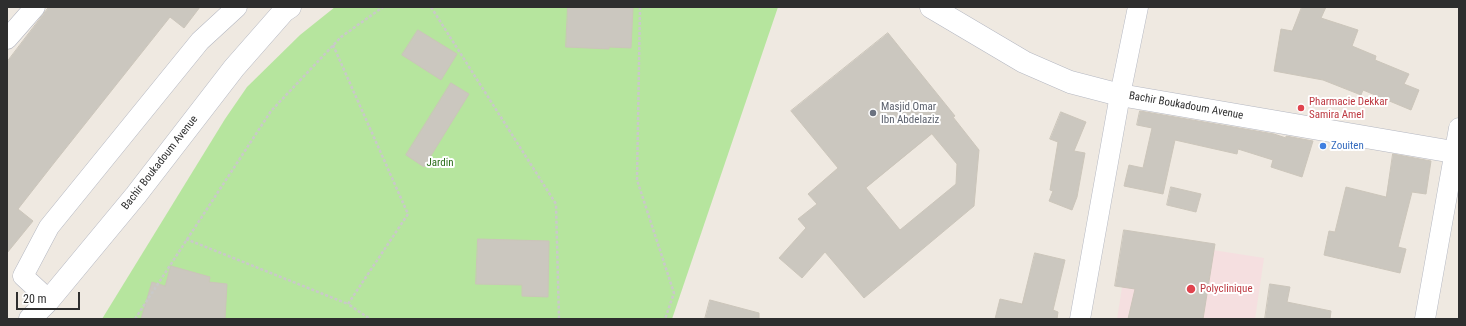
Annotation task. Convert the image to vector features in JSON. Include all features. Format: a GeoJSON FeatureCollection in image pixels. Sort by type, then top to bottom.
{"type":"FeatureCollection","features":[{"type":"Feature","properties":{"kind":"street"},"geometry":{"type":"LineString","coordinates":[[7,39],[35,7]]}},
{"type":"Feature","properties":{"kind":"street"},"geometry":{"type":"LineString","coordinates":[[37,313],[23,276],[49,228],[200,41],[237,7]]}},
{"type":"Feature","properties":{"kind":"street","name":"Bachir Boukadoum Avenue"},"geometry":{"type":"LineString","coordinates":[[37,313],[136,194],[234,68],[284,11],[290,7]]}},
{"type":"Feature","properties":{"kind":"street","name":"Bachir Boukadoum Avenue"},"geometry":{"type":"LineString","coordinates":[[931,7],[1024,62],[1070,82],[1120,94],[1457,152]]}},
{"type":"Feature","properties":{"kind":"street"},"geometry":{"type":"LineString","coordinates":[[1080,319],[1120,94],[1138,7]]}},
{"type":"Feature","properties":{"kind":"street"},"geometry":{"type":"LineString","coordinates":[[1425,319],[1457,152],[1459,128]]}},
{"type":"Feature","properties":{"kind":"path"},"geometry":{"type":"LineString","coordinates":[[136,319],[186,239],[271,111],[341,37],[383,7]]}},
{"type":"Feature","properties":{"kind":"path"},"geometry":{"type":"LineString","coordinates":[[431,7],[556,204],[559,319]]}},
{"type":"Feature","properties":{"kind":"path"},"geometry":{"type":"LineString","coordinates":[[640,7],[637,180],[674,293],[666,319]]}},
{"type":"Feature","properties":{"kind":"path"},"geometry":{"type":"LineString","coordinates":[[333,45],[408,214],[348,304]]}},
{"type":"Feature","properties":{"kind":"path"},"geometry":{"type":"LineString","coordinates":[[186,239],[348,304],[370,319]]}},
{"type":"Feature","properties":{"kind":"shaded area","name":"Polyclinique"},"geometry":{"type":"Polygon","coordinates":[[[1130,237],[1264,258],[1255,319],[1117,319],[1130,237]]]}},
{"type":"Feature","properties":{"kind":"green space","name":"Jardin"},"geometry":{"type":"Polygon","coordinates":[[[335,7],[778,7],[672,319],[102,319],[225,119],[247,87],[300,35],[335,7]]]}},
{"type":"Feature","properties":{"kind":"building"},"geometry":{"type":"Polygon","coordinates":[[[49,7],[200,7],[184,28],[170,17],[54,163],[18,209],[33,221],[7,253],[7,62],[49,7]]]}},
{"type":"Feature","properties":{"kind":"building"},"geometry":{"type":"Polygon","coordinates":[[[568,7],[633,8],[631,48],[609,47],[609,49],[566,47],[568,7]]]}},
{"type":"Feature","properties":{"kind":"building"},"geometry":{"type":"Polygon","coordinates":[[[1302,7],[1326,7],[1321,18],[1358,30],[1352,46],[1376,56],[1375,60],[1409,74],[1404,84],[1419,90],[1411,110],[1363,90],[1361,95],[1323,80],[1274,71],[1281,29],[1292,31],[1302,7]]]}},
{"type":"Feature","properties":{"kind":"building"},"geometry":{"type":"Polygon","coordinates":[[[418,30],[457,54],[441,80],[402,55],[418,30]]]}},
{"type":"Feature","properties":{"kind":"building"},"geometry":{"type":"Polygon","coordinates":[[[888,33],[955,116],[953,117],[979,150],[974,206],[864,298],[825,252],[802,278],[779,258],[806,228],[798,219],[817,204],[808,194],[838,168],[791,111],[888,33]],[[932,134],[866,188],[900,230],[956,184],[957,164],[932,134]]]}},
{"type":"Feature","properties":{"kind":"building"},"geometry":{"type":"Polygon","coordinates":[[[451,83],[469,94],[424,167],[406,155],[451,83]]]}},
{"type":"Feature","properties":{"kind":"building"},"geometry":{"type":"Polygon","coordinates":[[[1140,111],[1274,134],[1286,138],[1286,136],[1313,141],[1302,177],[1271,167],[1273,160],[1238,149],[1237,154],[1175,140],[1163,194],[1124,186],[1129,165],[1143,168],[1152,128],[1137,125],[1140,111]]]}},
{"type":"Feature","properties":{"kind":"building"},"geometry":{"type":"Polygon","coordinates":[[[1061,112],[1086,122],[1074,151],[1085,153],[1077,197],[1072,210],[1049,201],[1053,191],[1050,190],[1058,142],[1050,139],[1061,112]]]}},
{"type":"Feature","properties":{"kind":"building"},"geometry":{"type":"Polygon","coordinates":[[[1393,154],[1431,161],[1426,194],[1412,192],[1398,247],[1406,249],[1400,273],[1324,255],[1329,231],[1335,232],[1346,187],[1386,197],[1393,154]]]}},
{"type":"Feature","properties":{"kind":"building"},"geometry":{"type":"Polygon","coordinates":[[[1171,187],[1201,194],[1196,212],[1167,205],[1171,187]]]}},
{"type":"Feature","properties":{"kind":"building","name":"Polyclinique"},"geometry":{"type":"Polygon","coordinates":[[[1124,230],[1215,244],[1203,319],[1128,319],[1135,289],[1115,286],[1124,230]]]}},
{"type":"Feature","properties":{"kind":"building"},"geometry":{"type":"Polygon","coordinates":[[[478,239],[549,241],[548,297],[522,296],[522,285],[476,284],[478,239]]]}},
{"type":"Feature","properties":{"kind":"building"},"geometry":{"type":"Polygon","coordinates":[[[1035,253],[1065,260],[1053,310],[1058,312],[1057,319],[995,319],[1000,299],[1022,304],[1035,253]]]}},
{"type":"Feature","properties":{"kind":"building"},"geometry":{"type":"Polygon","coordinates":[[[171,266],[210,277],[209,282],[227,284],[225,319],[141,319],[152,282],[165,286],[171,266]]]}},
{"type":"Feature","properties":{"kind":"building"},"geometry":{"type":"Polygon","coordinates":[[[1270,284],[1290,287],[1287,302],[1331,311],[1330,319],[1265,319],[1270,284]]]}},
{"type":"Feature","properties":{"kind":"building"},"geometry":{"type":"Polygon","coordinates":[[[710,300],[759,313],[759,319],[705,319],[710,300]]]}},
{"type":"Feature","properties":{"kind":"place","name":"Pharmacie Dekkar Samira Amel"},"geometry":{"type":"Point","coordinates":[1301,108]}},
{"type":"Feature","properties":{"kind":"place","name":"Masjid Omar Ibn Abdelaziz"},"geometry":{"type":"Point","coordinates":[873,113]}},
{"type":"Feature","properties":{"kind":"place","name":"Zouiten"},"geometry":{"type":"Point","coordinates":[1323,146]}},
{"type":"Feature","properties":{"kind":"place","name":"Polyclinique"},"geometry":{"type":"Point","coordinates":[1191,289]}}]}
